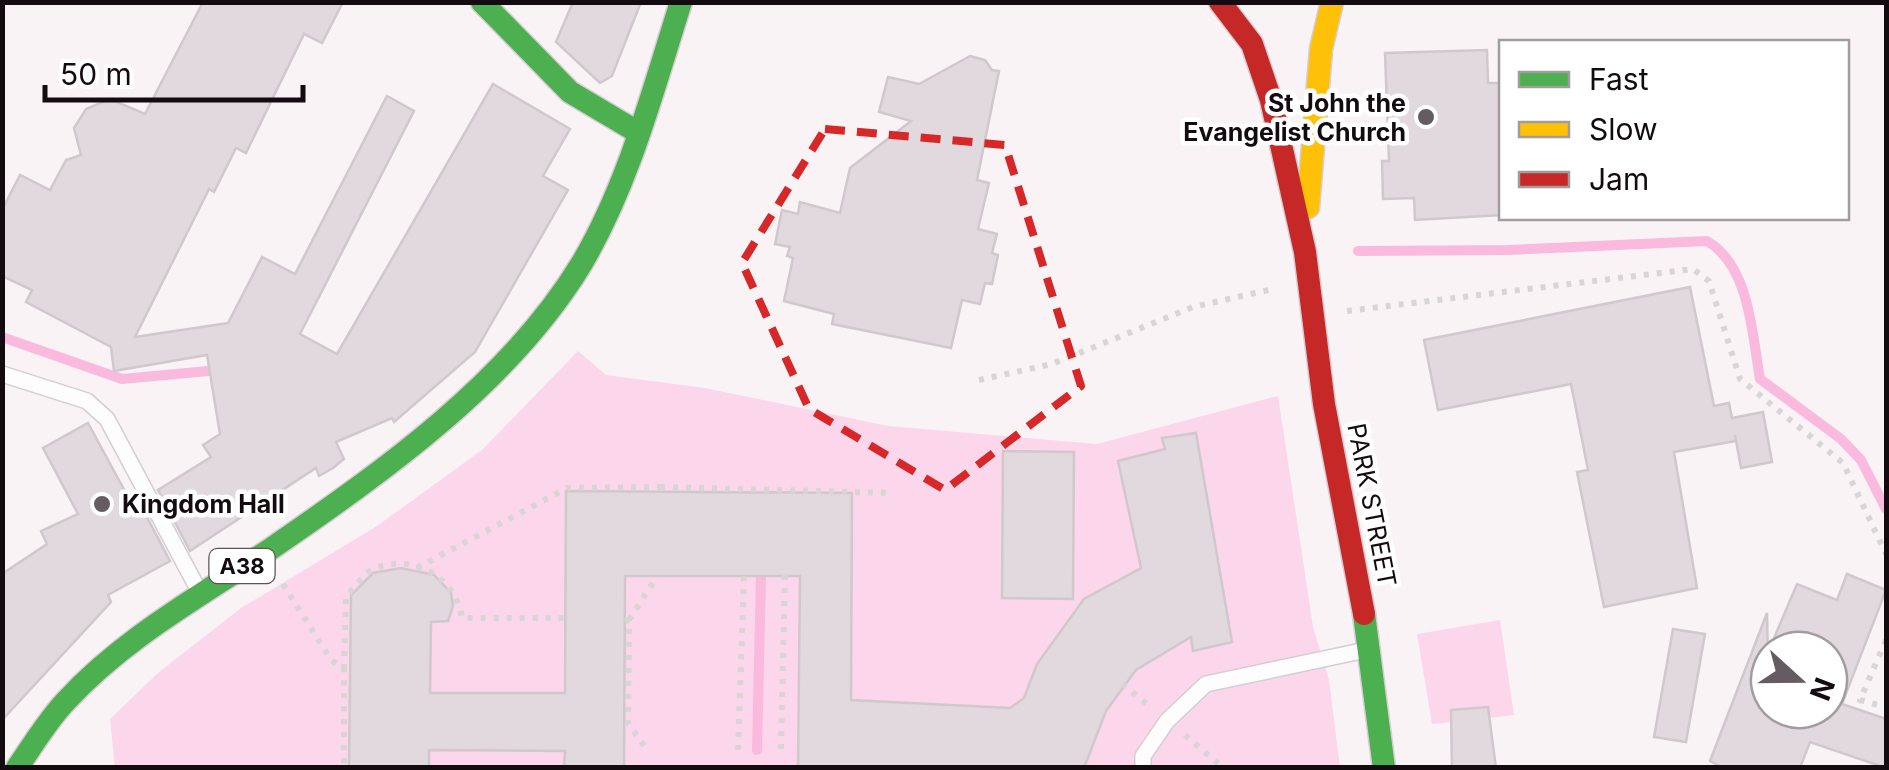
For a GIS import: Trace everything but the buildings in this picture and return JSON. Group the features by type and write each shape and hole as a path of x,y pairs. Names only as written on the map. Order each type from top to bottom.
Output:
{"street":[{"path":"482,2 562,90 600,118 639,133"},
{"name":"A38","path":"17,768 65,701 200,592 263,554 443,422 493,376 561,295 598,239 639,133 681,2"},
{"name":"PARK STREET","path":"1220,2 1252,44 1271,100 1305,252 1311,316 1370,649 1384,768"},
{"name":"PARK STREET","path":"1305,252 1321,49 1332,2"}],"lane":[{"path":"2,374 87,400 108,419 146,500 200,592"},
{"path":"1143,768 1143,756 1166,721 1206,684 1370,649"}],"path":[{"path":"1311,316 1694,269 1709,281 1740,378 1843,463 1886,554"},
{"path":"979,380 1052,364 1192,307 1255,290 1308,288"},
{"path":"417,568 566,488 891,493"},
{"path":"344,768 346,596 373,569 401,563 436,573 459,596 462,618 565,618"},
{"path":"781,750 784,575"},
{"path":"647,750 628,724 627,620 658,576"},
{"path":"738,750 744,576"},
{"path":"306,618 331,660 344,669"},
{"path":"1886,640 1860,700 1886,706"},
{"path":"1122,684 1224,768"}],"highlighted area":[{"path":"825,129 1005,145 1081,386 945,490 809,409 742,263"}],"shaded area":[{"path":"578,351 606,375 705,388 888,426 1097,444 1278,396 1313,627 1329,680 1340,768 115,768 110,719 158,673 241,608 377,526 482,450"},
{"path":"1500,620 1514,715 1489,718 1487,707 1451,710 1452,722 1432,724 1417,634"}],"waterway":[{"path":"1358,251 1508,250 1707,241 1721,252 1741,284 1760,379 1841,439 1861,460 1886,509"},
{"path":"2,337 122,379 219,370"},
{"path":"757,750 761,576"}],"traffic: fast":[{"path":"482,2 570,92 639,133"},
{"path":"17,768 59,709 113,657 315,519 400,455 482,385 519,347 553,306 599,232 639,136 681,2"},
{"path":"1364,614 1384,768"}],"traffic: slow":[{"path":"1308,207 1321,49 1332,2"}],"traffic: jam":[{"path":"1220,2 1252,44 1271,100 1305,252 1324,404 1364,614"}],"place":[{"name":"St John the Evangelist Church","path":"1426,117"},
{"name":"Kingdom Hall","path":"102,504"}]}
